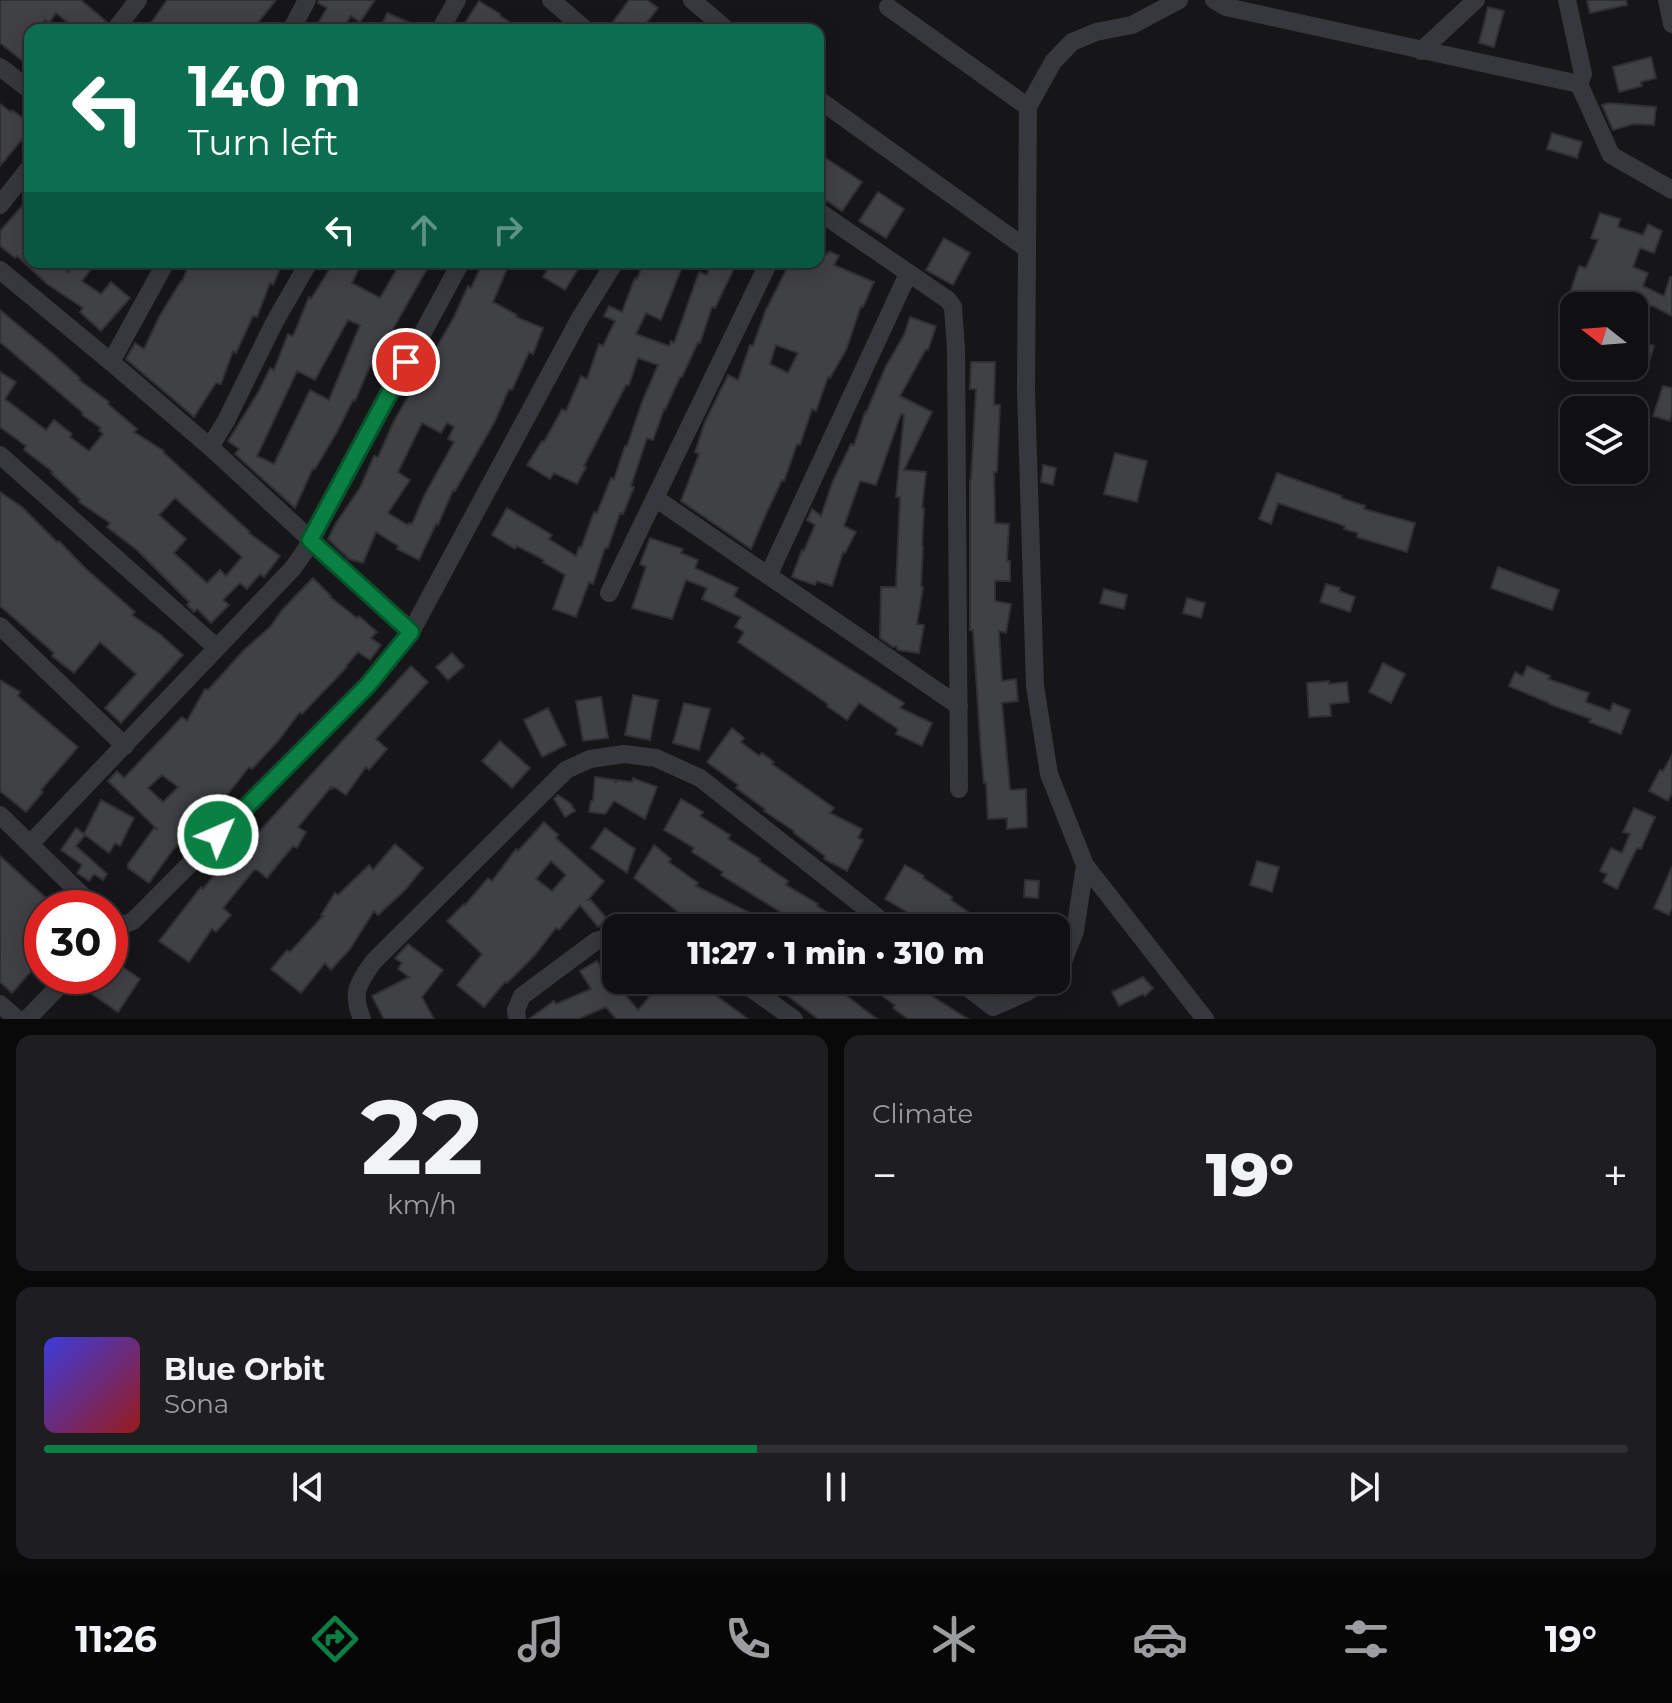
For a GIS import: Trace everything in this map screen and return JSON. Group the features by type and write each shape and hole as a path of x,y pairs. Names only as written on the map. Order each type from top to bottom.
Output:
{"street":[{"path":"294,24 307,0"},
{"path":"443,24 457,0"},
{"path":"551,0 579,24"},
{"path":"692,0 720,24"},
{"path":"1179,0 1132,25 1096,32 1072,42 1053,62 1028,107 1026,390 1035,686 1049,774 1085,865 1205,1019"},
{"path":"1214,0 1226,7 1579,84"},
{"path":"1421,51 1476,0"},
{"path":"1567,0 1583,74 1579,84 1611,155 1672,190"},
{"path":"1667,0 1672,24"},
{"path":"119,24 136,1"},
{"path":"888,7 1028,107"},
{"path":"0,67 24,85"},
{"path":"824,103 1027,249"},
{"path":"0,205 24,175"},
{"path":"824,215 948,300 953,307 959,789"},
{"path":"111,362 163,268"},
{"path":"210,447 306,268"},
{"path":"30,844 293,568 458,268"},
{"path":"128,923 368,685 411,632 580,318 611,268"},
{"path":"609,593 766,268"},
{"path":"0,270 210,447 411,632"},
{"path":"769,574 908,274"},
{"path":"0,455 217,648"},
{"path":"655,498 959,706"},
{"path":"0,626 125,746"},
{"path":"362,1019 356,1003 358,986 373,962 566,770 590,759 624,754 656,758 700,778 873,914"},
{"path":"0,815 77,890"},
{"path":"1070,944 1075,931 1085,865"},
{"path":"517,1019 516,1010 522,996 602,940"},
{"path":"27,1019 51,994"},
{"path":"759,994 794,1019"},
{"path":"973,994 993,1013 1023,994"},
{"path":"0,1004 17,1019"}],"building":[{"path":"0,0 81,0 106,21 103,24 70,24 56,13 49,23 45,20 42,24 24,24 24,62 0,43"},
{"path":"167,0 276,0 257,24 150,24"},
{"path":"319,0 375,0 360,22 351,16 346,24 318,24 327,8 318,3"},
{"path":"629,0 647,0 658,8 646,24 611,24"},
{"path":"1587,0 1626,0 1627,5 1590,13"},
{"path":"479,1 513,24 466,24"},
{"path":"1488,7 1504,11 1494,47 1479,43"},
{"path":"387,13 413,24 382,24"},
{"path":"1651,57 1656,78 1641,82 1642,86 1619,92 1613,67"},
{"path":"0,104 24,119 24,137 0,166"},
{"path":"1602,105 1656,107 1654,125 1633,124 1613,130"},
{"path":"1552,133 1582,142 1577,158 1547,149"},
{"path":"824,157 862,182 842,211 824,199"},
{"path":"878,192 904,209 886,238 859,221"},
{"path":"22,206 24,208 24,263 0,246 0,231"},
{"path":"1600,213 1620,219 1618,227 1643,235 1648,224 1662,231 1654,253 1640,248 1633,267 1648,273 1643,286 1664,296 1672,277 1672,316 1648,306 1648,292 1570,292 1579,266 1586,268 1598,240 1591,238"},
{"path":"944,238 970,253 953,285 926,270"},
{"path":"829,251 839,256 834,265 874,282 861,306 846,350 828,377 816,411 812,409 800,445 797,444 784,481 751,549 681,501 699,454 695,452 705,422 728,375 738,380 765,312 787,268 824,268 824,253 828,254","holes":["776,345 798,353 788,373 770,364"]},
{"path":"30,268 64,268 68,272 71,268 92,268 82,281 101,294 111,282 130,298 101,331 80,312 83,308 47,284"},
{"path":"188,268 280,268 273,285 270,283 257,317 253,316 236,353 233,351 221,384 216,383 194,417 126,359 135,343 144,349 159,317"},
{"path":"330,268 359,268 352,283 380,298 398,268 428,268 387,335 373,367 370,366 355,401 313,468 295,508 235,454 239,449 228,441 270,368 274,370 288,334 293,336 309,297 311,299","holes":["348,320 360,325 329,400 310,390 274,464 257,456 297,371 315,380"]},
{"path":"480,268 507,268 493,302 516,317 543,328 533,354 529,352 512,390 509,389 494,423 453,490 419,560 397,549 398,546 376,532 363,563 349,559 328,539 360,488 374,456 378,457 394,421 454,317 468,286 471,288","holes":["422,423 441,433 447,423 454,427 448,439 454,442 412,524 408,525 388,513 410,480 398,472"]},
{"path":"548,268 579,268 565,290 543,277"},
{"path":"642,268 682,268 661,320 646,313 636,334 669,346 671,341 674,343 699,272 707,275 709,268 734,268 715,308 712,307 700,343 664,409 653,440 647,438 631,486 634,487 576,617 553,609 565,575 544,560 517,546 515,549 492,535 507,508 552,535 549,539 576,556 581,548 594,512 597,513 611,478 614,479 658,365 638,358 629,385 626,385 577,484 554,473 550,479 527,465 562,409 566,411 581,376 587,379 599,344 603,346 615,321 604,316 609,306 622,312"},
{"path":"0,310 79,380 109,402 137,429 134,432 164,451 249,533 280,556 264,577 260,574 247,589 240,583 223,600 229,605 211,623 197,609 194,612 187,605 189,602 137,550 107,527 110,523 79,502 53,472 24,450 26,446 0,427 0,372 16,382 5,399 46,430 54,420 89,451 103,434 99,430 101,428 82,415 0,342","holes":["175,498 242,557 226,576 220,570 207,583 174,553 186,539 159,515"]},
{"path":"910,317 936,326 928,350 900,396 932,412 904,470 926,472 922,508 923,587 917,624 924,625 919,653 898,650 880,638 881,587 896,587 900,497 896,497 904,415 901,414 876,485 860,481 844,526 856,532 843,552 832,586 817,581 815,585 792,577 815,525 807,520 812,509 821,516 833,481 851,444 854,445 865,412"},
{"path":"1648,344 1654,346 1648,358"},
{"path":"971,362 995,362 994,405 1000,405 997,472 994,472 995,523 1009,524 1007,561 1010,561 1010,581 995,581 995,601 1011,604 1006,633 999,631 1002,681 1016,679 1018,701 1002,703 1010,790 1026,789 1027,827 1007,829 1007,818 988,819 973,630 970,630 970,480 976,389 970,389"},
{"path":"1663,386 1672,388 1670,421 1653,416"},
{"path":"1115,453 1147,461 1137,502 1104,494"},
{"path":"1043,465 1056,468 1053,485 1041,482"},
{"path":"1277,473 1342,496 1365,506 1364,509 1415,523 1407,552 1357,537 1358,533 1344,529 1345,526 1278,503 1271,524 1259,519"},
{"path":"0,492 22,507 59,541 135,612 132,615 183,655 121,723 105,708 136,674 100,642 74,673 0,606"},
{"path":"650,538 683,549 681,553 698,560 695,568 738,588 734,596 904,703 900,708 932,723 922,746 896,734 898,729 859,703 847,720 738,642 744,632 735,627 741,617 702,599 707,588 686,580 672,619 632,608 646,567 640,564"},
{"path":"1498,567 1559,590 1552,610 1491,588"},
{"path":"313,578 330,597 377,632 371,638 381,645 370,660 358,652 302,714 300,712 252,769 249,767 198,827 195,825 149,883 128,868 128,864 154,828 158,830 108,781 117,771 124,778 182,717 187,721 205,689 208,690 270,627","holes":["162,775 178,787 163,802 148,788"]},
{"path":"1326,584 1355,597 1350,612 1320,602"},
{"path":"1104,589 1127,595 1124,609 1100,603"},
{"path":"1187,598 1205,603 1201,618 1183,613"},
{"path":"452,653 464,666 448,680 436,667"},
{"path":"1383,663 1405,674 1391,703 1369,692"},
{"path":"411,666 428,682 376,739 387,749 369,770 366,767 346,795 331,787 298,827 306,832 297,848 293,846 267,878 254,870 223,908 231,915 216,932 212,929 189,962 159,941 201,887 203,889 228,858 232,861"},
{"path":"1527,666 1550,676 1548,679 1589,693 1586,702 1610,711 1613,703 1630,710 1621,734 1509,686 1515,672 1523,676"},
{"path":"0,680 20,692 18,696 78,747 26,812 0,791"},
{"path":"1329,681 1329,684 1347,682 1349,702 1330,704 1331,716 1309,717 1307,683"},
{"path":"633,695 658,700 650,740 625,735"},
{"path":"601,697 608,738 583,741 576,701"},
{"path":"684,703 710,709 699,750 673,743"},
{"path":"548,708 566,745 542,757 524,720"},
{"path":"732,728 744,738 741,742 759,756 762,753 774,762 772,764 834,808 830,813 862,829 858,838 863,840 847,871 824,859 825,856 764,811 736,788 738,785 707,762"},
{"path":"500,741 530,768 512,788 482,761"},
{"path":"1672,755 1672,793 1668,801 1649,791"},
{"path":"595,777 615,780 616,783 616,780 632,782 633,778 657,787 645,819 614,801 605,814 589,812"},
{"path":"558,795 575,811 565,817 554,799"},
{"path":"681,799 703,812 700,816 730,835 728,839 788,881 786,885 830,914 784,914 721,875 723,872 692,852 694,848 664,830"},
{"path":"101,800 134,818 120,846 115,843 109,853 85,835 76,846 107,874 103,880 94,874 89,881 77,873 82,865 61,850 76,828 84,834"},
{"path":"1634,808 1655,817 1641,849 1637,848 1617,889 1603,882 1607,874 1600,871 1611,848 1622,853 1630,834 1623,832"},
{"path":"544,822 558,835 556,838 604,881 588,900 603,914 602,923 598,927 580,905 484,1007 457,985 482,954 447,921 488,878 492,881 516,849 518,851","holes":["551,861 566,875 552,891 536,879"]},
{"path":"605,828 635,849 627,873 591,848"},
{"path":"395,844 423,868 378,915 374,911 350,949 331,970 325,963 301,993 271,969 323,916 335,893 338,895 369,865 373,870"},
{"path":"654,845 671,859 669,862 698,883 696,886 752,914 681,914 634,878"},
{"path":"0,856 37,890 24,890 24,979 12,993 0,982"},
{"path":"1257,861 1279,867 1272,892 1250,885"},
{"path":"905,865 924,876 971,914 910,914 885,899"},
{"path":"1672,867 1672,908 1669,915 1654,908"},
{"path":"1025,880 1039,881 1038,898 1024,897"},
{"path":"408,944 443,970 422,997 434,1019 384,1019 372,996 409,977 398,969 402,963 395,958"},
{"path":"597,961 602,970 602,994 625,994 638,1010 652,994 714,994 748,1019 616,1019 606,1007 578,1019 529,1019 554,1001 556,1004 591,989 580,971"},
{"path":"128,971 140,979 118,1012 92,994 128,994"},
{"path":"1143,977 1153,988 1145,996 1143,994 1119,1006 1112,992"},
{"path":"785,994 844,994 877,1019 818,1019"},
{"path":"880,994 934,994 932,996 968,1019 908,1019 893,1008 895,1005"}],"route":[{"path":"218,835 368,685 411,632 310,540 406,362"}]}
